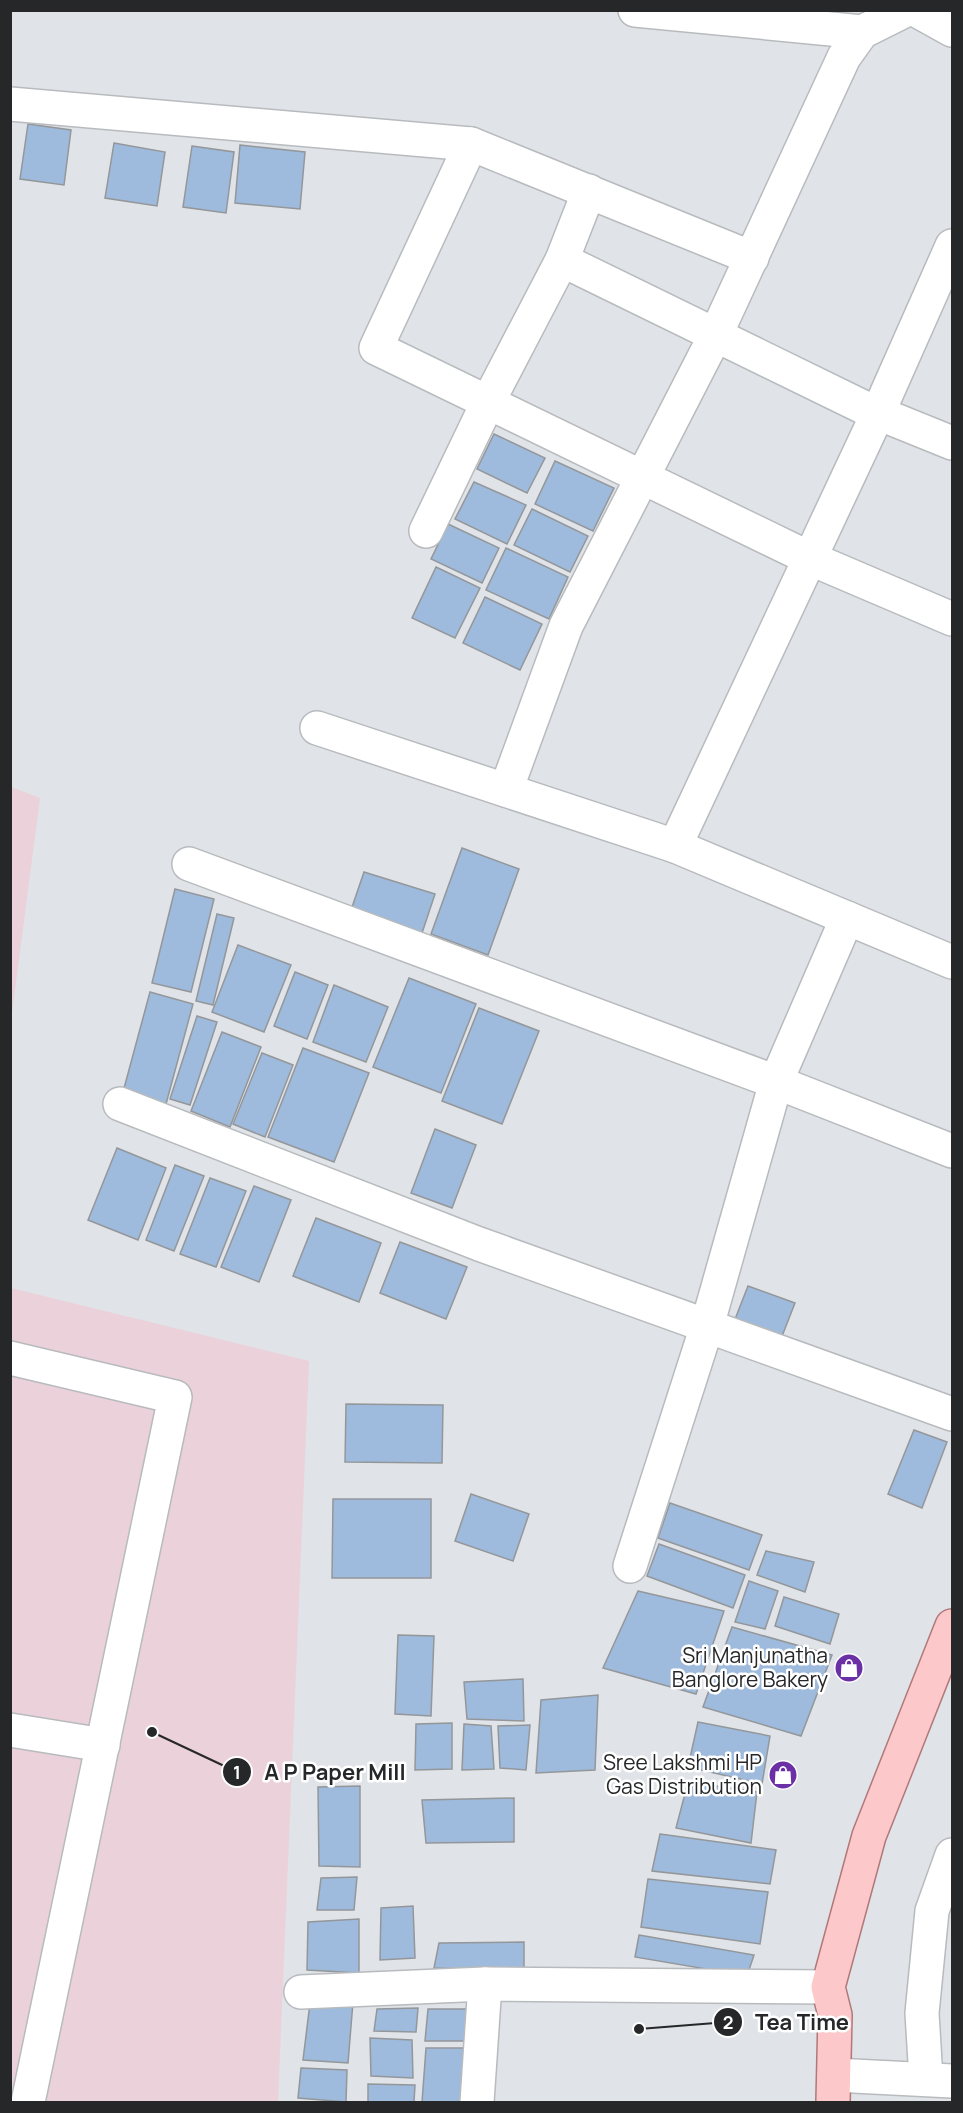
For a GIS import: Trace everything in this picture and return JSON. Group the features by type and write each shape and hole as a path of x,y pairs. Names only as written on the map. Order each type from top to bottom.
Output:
{"main road":[{"path":"833,2089 835,2015 828,1987 869,1836 952,1626"}],"street":[{"path":"635,10 862,32"},
{"path":"506,790 566,626 716,334 844,57 862,32 906,10"},
{"path":"916,10 952,30"},
{"path":"10,104 471,144 752,258"},
{"path":"471,144 376,348 809,558 952,619"},
{"path":"426,531 488,402 562,260 589,191"},
{"path":"675,846 878,413 952,246"},
{"path":"562,260 878,413 952,443"},
{"path":"317,728 675,846 952,962"},
{"path":"189,864 776,1082 952,1151"},
{"path":"630,1566 707,1326 776,1082 847,918"},
{"path":"120,1104 479,1244 952,1414"},
{"path":"10,1358 175,1397 28,2103"},
{"path":"10,1730 102,1745"},
{"path":"833,2089 939,2080 922,2013 932,1911 952,1855"},
{"path":"301,1992 485,1984 828,1987"},
{"path":"477,2103 485,1984"}],"shaded area":[{"path":"11,787 40,798 11,1021"},
{"path":"11,1288 309,1361 278,2102 11,2102"}],"building":[{"path":"28,124 71,130 64,185 20,179"},
{"path":"114,143 165,152 157,206 105,198"},
{"path":"240,145 305,152 300,209 235,203"},
{"path":"192,146 234,152 226,213 183,207"},
{"path":"494,434 545,458 527,493 477,469"},
{"path":"555,461 614,488 593,531 535,504"},
{"path":"474,482 526,505 507,544 455,519"},
{"path":"532,509 588,536 570,572 514,545"},
{"path":"448,524 499,548 482,583 431,559"},
{"path":"506,548 568,577 549,619 486,590"},
{"path":"436,567 480,588 455,638 412,618"},
{"path":"485,597 542,624 520,670 463,643"},
{"path":"462,848 519,869 488,955 431,934"},
{"path":"364,872 435,894 420,939 349,916"},
{"path":"175,889 214,899 191,992 152,983"},
{"path":"217,914 234,918 213,1005 196,1001"},
{"path":"238,945 291,965 264,1032 212,1012"},
{"path":"295,972 328,985 307,1039 274,1026"},
{"path":"409,978 476,1004 441,1093 373,1067"},
{"path":"334,985 388,1007 366,1062 313,1042"},
{"path":"150,992 193,1004 166,1104 123,1092"},
{"path":"479,1008 539,1031 502,1124 442,1101"},
{"path":"197,1016 217,1022 190,1105 170,1099"},
{"path":"222,1032 261,1047 230,1127 191,1111"},
{"path":"303,1048 369,1073 334,1162 268,1137"},
{"path":"262,1053 293,1065 265,1137 233,1124"},
{"path":"435,1129 476,1145 452,1208 411,1193"},
{"path":"117,1148 166,1168 138,1240 88,1220"},
{"path":"175,1165 204,1176 174,1251 146,1240"},
{"path":"210,1178 246,1191 216,1267 180,1254"},
{"path":"254,1186 291,1200 259,1282 221,1267"},
{"path":"316,1218 381,1243 359,1302 293,1276"},
{"path":"400,1242 467,1267 446,1319 380,1293"},
{"path":"748,1286 795,1303 777,1349 730,1332"},
{"path":"346,1404 443,1405 442,1463 345,1462"},
{"path":"914,1430 947,1442 922,1508 888,1494"},
{"path":"471,1494 529,1514 513,1561 455,1541"},
{"path":"333,1499 431,1499 431,1578 332,1578"},
{"path":"670,1503 762,1535 749,1570 658,1538"},
{"path":"659,1544 745,1575 733,1608 647,1576"},
{"path":"766,1551 814,1562 805,1592 757,1575"},
{"path":"749,1581 778,1591 765,1629 735,1622"},
{"path":"638,1591 724,1611 696,1694 603,1668"},
{"path":"784,1597 839,1614 830,1644 775,1626"},
{"path":"732,1627 832,1655 801,1736 703,1707"},
{"path":"398,1635 434,1636 431,1716 395,1714"},
{"path":"523,1679 524,1721 467,1719 464,1682"},
{"path":"598,1695 595,1770 536,1773 541,1700"},
{"path":"698,1722 770,1736 762,1784 688,1767"},
{"path":"452,1723 452,1769 415,1770 416,1724"},
{"path":"464,1724 491,1726 494,1769 462,1770"},
{"path":"530,1725 526,1770 500,1768 498,1726"},
{"path":"688,1782 757,1792 751,1843 676,1828"},
{"path":"360,1786 360,1867 319,1866 318,1787"},
{"path":"514,1798 514,1842 426,1843 422,1800"},
{"path":"660,1834 776,1850 770,1884 652,1871"},
{"path":"357,1877 354,1910 317,1910 321,1878"},
{"path":"648,1879 768,1892 760,1944 641,1927"},
{"path":"413,1906 415,1958 380,1960 381,1908"},
{"path":"359,1919 359,1973 307,1970 308,1922"},
{"path":"639,1935 754,1955 747,1976 635,1957"},
{"path":"524,1942 524,1971 434,1968 439,1943"},
{"path":"353,2002 348,2063 303,2060 310,2003"},
{"path":"418,2008 416,2032 374,2031 377,2009"},
{"path":"428,2009 474,2009 474,2041 425,2041"},
{"path":"370,2038 412,2040 413,2078 371,2076"},
{"path":"426,2048 474,2048 473,2102 422,2102"},
{"path":"301,2068 347,2070 346,2102 298,2098"},
{"path":"368,2084 415,2085 414,2102 368,2102"}],"place":[{"name":"Sri Manjunatha Banglore Bakery","path":"849,1668"},
{"name":"A P Paper Mill","path":"152,1732"},
{"name":"Sree Lakshmi HP Gas Distribution","path":"783,1775"},
{"name":"Tea Time","path":"639,2029"}]}
